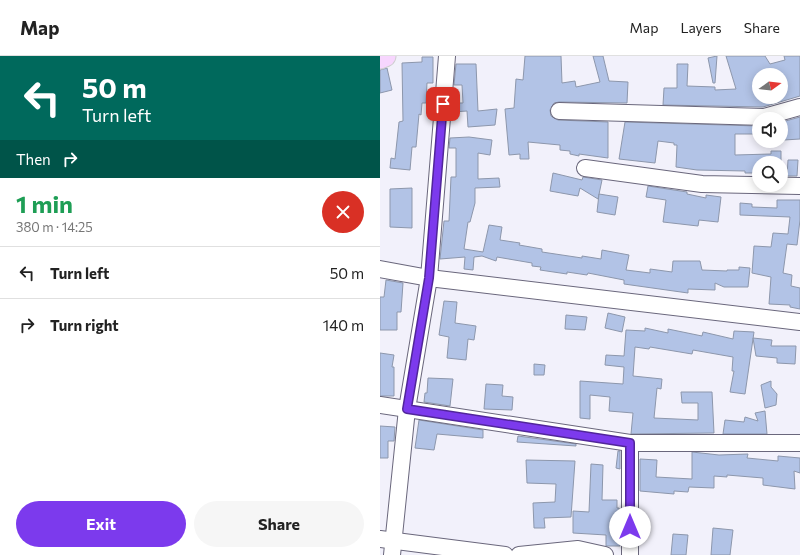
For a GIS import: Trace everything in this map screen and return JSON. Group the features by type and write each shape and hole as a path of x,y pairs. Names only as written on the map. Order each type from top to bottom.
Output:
{"main road":[{"path":"380,58 385,56"}],"street":[{"path":"447,56 429,278 407,409 389,545 505,555"},
{"path":"559,111 764,117 800,107"},
{"path":"585,168 702,184 800,186"},
{"path":"380,269 429,278 800,322"},
{"path":"380,405 630,443 800,443"},
{"path":"630,443 630,555"},
{"path":"519,555 578,550 605,555"}],"building":[{"path":"525,56 561,56 562,83 575,81 576,87 600,82 593,56 603,56 609,81 628,82 627,103 559,102 554,103 550,110 551,116 558,120 608,122 608,158 579,154 579,156 570,154 570,151 560,150 560,145 528,142 529,159 520,159 520,154 509,155 505,109 514,108 516,79 523,80"},
{"path":"717,56 715,83 713,83 708,58"},
{"path":"726,56 765,56 770,64 785,60 784,56 800,56 800,96 788,100 788,68 752,68 752,104 773,104 763,107 663,105 664,88 677,88 677,64 688,64 687,86 715,87 715,90 736,89"},
{"path":"422,57 433,57 433,83 427,83 426,103 422,103 421,115 419,114 416,147 412,147 410,170 390,168 391,158 395,159 399,122 403,121 402,63 422,62"},
{"path":"456,64 476,64 478,111 497,109 495,125 468,127 467,111 452,112 453,103 463,103 462,85 454,85"},
{"path":"387,68 392,90 380,93 380,70"},
{"path":"800,117 800,139 788,140 788,120"},
{"path":"625,122 752,126 752,134 735,134 735,155 771,154 771,151 781,151 781,156 752,156 752,173 745,173 745,171 697,170 676,167 677,145 674,145 674,143 658,141 655,163 619,159"},
{"path":"469,137 492,140 490,155 478,153 478,179 499,178 500,187 475,188 475,203 470,222 468,222 464,249 483,252 489,225 502,227 500,240 520,243 519,245 542,249 542,252 582,258 582,256 601,259 602,250 629,255 626,270 650,273 650,269 672,272 673,261 700,261 702,270 727,271 739,270 739,267 750,268 748,287 724,287 715,283 715,290 688,289 688,293 624,284 624,280 588,273 587,275 567,272 567,274 540,270 541,267 532,266 532,263 497,257 496,261 482,256 474,257 473,270 464,269 465,257 440,259 444,221 449,221 451,177 456,177 456,148 449,148 450,138"},
{"path":"788,160 798,160 797,176 788,176"},
{"path":"553,173 582,180 583,177 602,180 598,199 580,188 578,196 550,191"},
{"path":"648,186 687,192 687,194 706,198 706,195 721,197 718,222 699,220 698,226 663,222 666,200 646,197"},
{"path":"412,188 412,228 390,227 390,189"},
{"path":"599,194 618,197 615,215 597,212"},
{"path":"777,200 800,200 800,220 797,245 787,244 783,273 792,275 791,286 800,288 800,309 790,307 790,305 769,304 771,277 752,273 754,246 771,247 773,233 788,234 790,217 740,215 740,203 752,204 752,207 777,208"},
{"path":"386,280 403,283 401,312 397,312 397,330 380,330 380,297 384,297"},
{"path":"444,301 457,302 455,323 476,326 474,340 468,339 466,360 447,358 449,337 439,335"},
{"path":"608,313 625,317 622,332 605,328"},
{"path":"566,315 587,317 585,330 565,329"},
{"path":"645,328 668,333 668,329 702,336 703,332 733,339 734,331 754,332 745,394 730,392 734,371 732,371 733,357 693,350 692,354 650,347 649,349 635,347 633,376 662,379 661,389 657,388 654,418 698,420 698,403 682,403 681,392 712,392 714,433 631,434 633,413 609,411 610,397 590,395 590,419 580,418 580,381 623,384 624,367 605,365 606,355 624,356 626,330 645,331"},
{"path":"753,338 772,340 771,346 796,346 795,364 777,363 777,358 756,356"},
{"path":"380,353 394,355 392,367 394,367 394,396 380,396"},
{"path":"534,364 545,365 544,375 534,375"},
{"path":"428,378 453,379 450,406 424,402 425,393 427,393"},
{"path":"771,381 771,387 777,394 776,405 765,408 761,385"},
{"path":"486,384 503,385 502,396 513,397 512,410 484,409"},
{"path":"765,411 767,434 723,434 725,420 744,422 745,417 758,421 755,413"},
{"path":"419,420 483,430 483,438 437,434 434,450 415,448"},
{"path":"380,426 395,427 394,441 388,441 388,458 380,458"},
{"path":"518,436 576,444 576,446 517,442"},
{"path":"618,451 620,451 620,469 616,468"},
{"path":"692,452 719,455 748,454 747,458 778,461 778,456 800,458 800,473 794,471 795,489 763,485 763,478 727,475 727,477 714,476 714,488 689,487 688,492 674,491 674,494 640,491 640,459 657,460 656,477 692,479"},
{"path":"526,460 575,461 571,517 544,518 545,528 534,528 533,503 555,502 556,484 527,483"},
{"path":"591,464 603,465 602,500 617,500 617,508 619,508 620,517 620,546 606,546 606,535 573,533 573,511 589,512"},
{"path":"713,528 733,530 730,555 711,555"},
{"path":"673,534 688,535 686,555 671,555"}],"route":[{"path":"443,104 429,278 407,409 630,443 630,527"}]}
